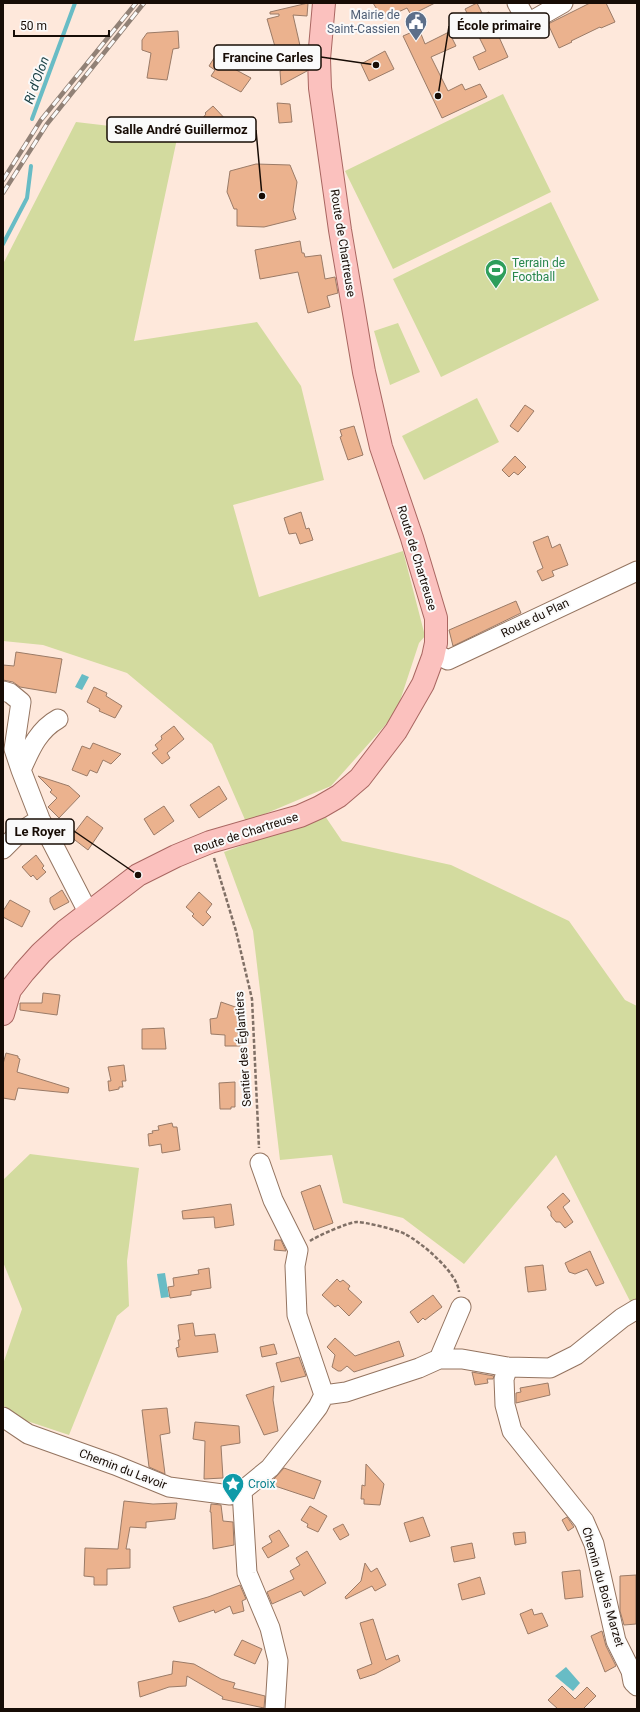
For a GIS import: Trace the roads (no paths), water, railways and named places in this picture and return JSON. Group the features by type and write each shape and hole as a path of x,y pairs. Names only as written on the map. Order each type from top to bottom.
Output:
{"main road":[{"name":"Route de Chartreuse","path":"3,1014 10,990 24,972 64,931 138,875 176,856 210,842 300,816 320,808 339,796 360,778 396,730 423,684 433,657 436,643 436,618 414,543 381,447 364,372 340,230 320,88 320,59 324,3"}],"street":[{"path":"517,3 528,23 563,3"},
{"name":"Route du Plan","path":"433,657 442,657 448,660 637,571"},
{"path":"3,691 10,693 21,702 14,749 40,819 88,912"},
{"path":"21,770 33,743 46,726 58,719"},
{"path":"3,849 19,833 40,819"},
{"path":"260,1163 273,1200 298,1250 295,1266 297,1315 324,1395 346,1392 419,1368 439,1359 462,1359 508,1367 550,1368 576,1356 622,1318 637,1309"},
{"path":"439,1359 461,1307"},
{"name":"Chemin du Bois Marzet","path":"508,1367 504,1379 504,1405 512,1431 584,1521 594,1544 616,1641 631,1671 633,1682 637,1686"},
{"name":"Chemin du Lavoir","path":"3,1417 28,1434 115,1465 169,1487 230,1495 242,1490 270,1468 306,1424 318,1407 324,1395"},
{"path":"242,1490 247,1573 270,1628 278,1661 275,1709"}],"water":[{"path":"82,674 89,677 82,690 75,687"},
{"path":"165,1273 169,1297 161,1298 157,1274"},
{"path":"566,1667 580,1683 573,1691 555,1676"}],"waterway":[{"name":"Ri d'Olon","path":"32,119 75,3"},
{"name":"Ri d'Olon","path":"3,244 27,198 31,166"}],"railway":[{"path":"3,180 41,120 136,3"},
{"path":"3,193 47,124 144,3"}],"place":[{"name":"Mairie de Saint-Cassien","path":"416,42"},
{"name":"Francine Carles","path":"376,65"},
{"name":"École primaire","path":"438,96"},
{"name":"Salle André Guillermoz","path":"262,196"},
{"name":"Terrain de Football","path":"496,290"},
{"name":"Le Royer","path":"138,875"},
{"name":"Croix","path":"233,1504"}]}
